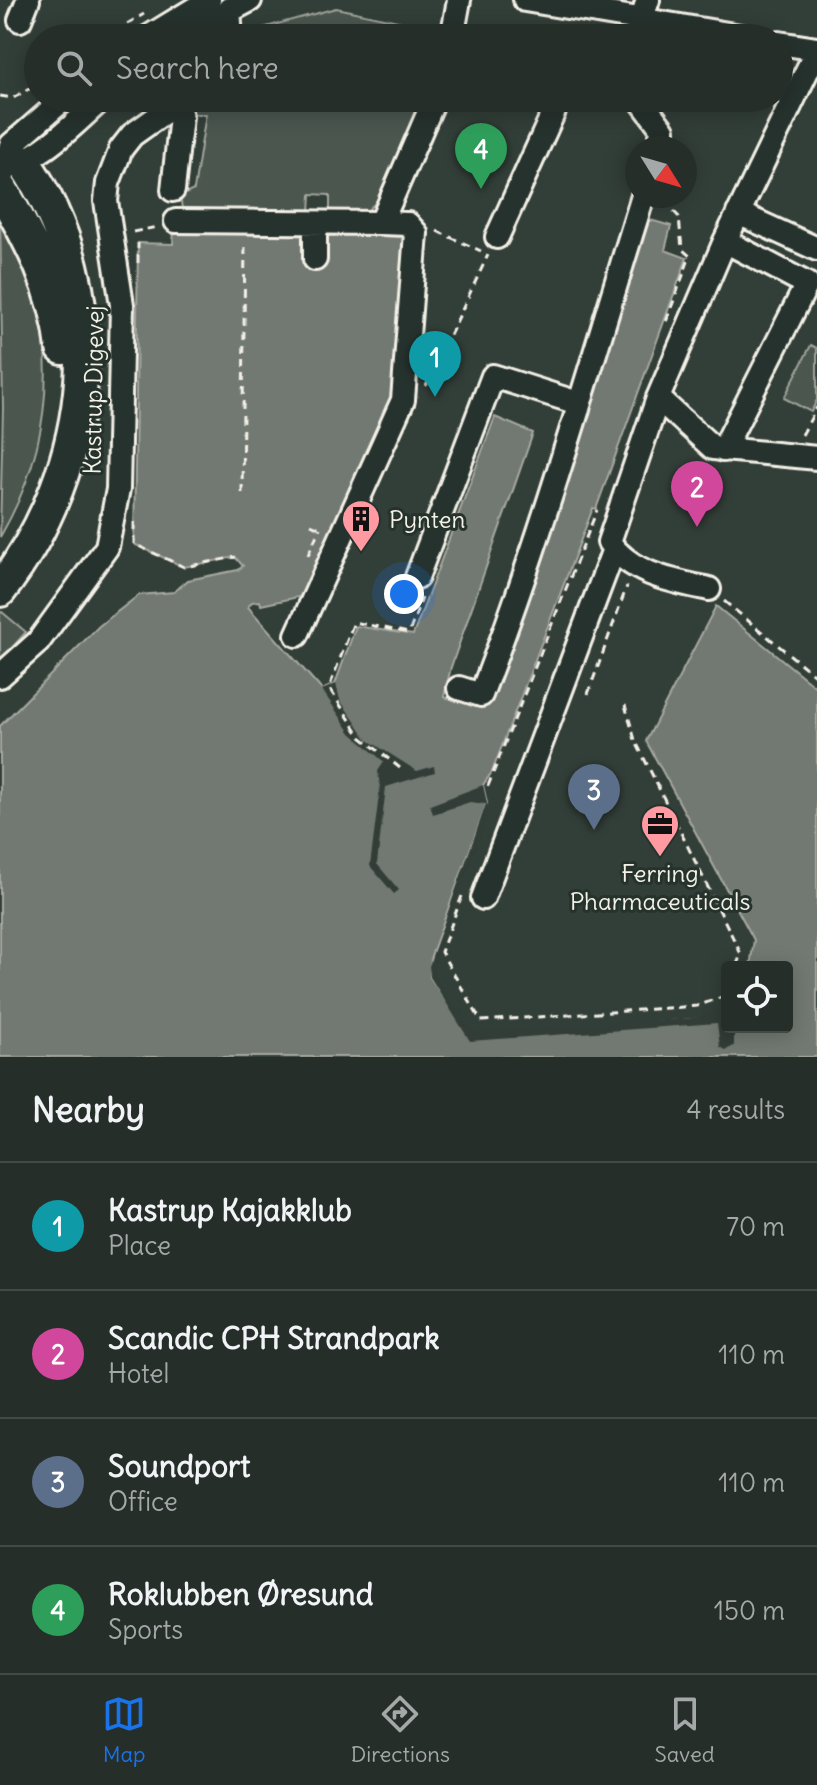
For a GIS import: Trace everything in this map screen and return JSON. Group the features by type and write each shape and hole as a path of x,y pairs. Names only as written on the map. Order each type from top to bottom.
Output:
{"highway":[{"path":"0,562 41,487 57,430 63,379 61,330 6,163"},
{"path":"0,590 24,558 53,502 74,435 81,380 76,292 63,233 49,198 6,163"}],"street":[{"path":"177,24 219,4 250,0"},
{"path":"455,24 459,0"},
{"path":"525,0 670,24"},
{"path":"195,24 219,4"},
{"path":"219,4 226,24"},
{"path":"793,46 817,50 793,100"},
{"path":"6,163 52,112"},
{"path":"6,163 37,154 86,112"},
{"name":"Kastrup Digevej","path":"0,676 38,642 107,547 118,489 122,305 106,201 108,183 121,149 132,135 164,112"},
{"path":"173,190 181,112"},
{"path":"381,223 429,112"},
{"path":"492,246 554,112"},
{"path":"650,112 663,130 661,136"},
{"path":"709,589 634,567 609,542 658,398 725,241 787,112"},
{"path":"459,688 481,695 545,515 639,208"},
{"path":"738,213 817,249"},
{"path":"176,221 408,224 416,233 403,400 297,635"},
{"path":"315,223 315,259"},
{"path":"723,450 807,284 725,241"},
{"path":"417,577 493,376 578,403"},
{"path":"658,398 713,448 817,458"},
{"path":"473,896 614,549"}],"path":[{"path":"0,96 13,98 24,92"},
{"path":"663,331 690,256 682,249 679,217 670,208"},
{"path":"242,493 246,223"},
{"path":"408,224 492,246"},
{"path":"138,243 138,270"},
{"path":"792,455 817,407"},
{"path":"488,786 597,510"},
{"path":"134,515 134,544 184,567 236,557"},
{"path":"308,555 320,528"},
{"path":"588,694 634,567"},
{"path":"400,768 361,737 329,688 354,622 409,633 424,592 417,577"},
{"path":"709,589 817,677"},
{"path":"625,705 635,740 741,954 738,961"},
{"path":"473,896 441,952 481,1021 697,1006 721,997"}],"shaded area":[{"path":"336,8 412,24 277,24"},
{"path":"420,112 382,196 365,213 330,211 330,195 311,194 310,213 182,208 180,196 194,190 206,114 188,114"},
{"path":"0,211 20,250 35,291 43,332 46,374 43,416 34,457 20,498 0,537 3,408"},
{"path":"643,218 671,226 665,250 687,258 596,509 593,508 492,772 483,785 487,803 431,956 430,977 470,1037 717,1017 721,1021 721,1033 793,1033 793,961 751,961 754,940 646,741 716,606 817,688 817,1057 0,1057 0,726 99,626 139,595 174,592 188,580 238,570 243,566 235,557 184,567 134,544 138,243 173,244 174,229 406,232 395,398 303,596 261,605 260,601 252,602 248,607 322,690 335,684 356,626 413,635 495,417 533,433 451,667 444,697 481,707 499,672"},
{"path":"811,345 817,348 817,400 811,412 784,398"},
{"path":"0,613 26,632 0,661"}],"pier":[{"path":"336,684 340,700 368,740 417,771 434,766 435,772 386,787 377,864 399,890 394,894 370,866 380,787 378,771 384,762 351,733 322,690"},
{"path":"483,785 487,803 487,814 433,966 434,976 472,1033 693,1018 721,1012 721,1033 734,1033 734,1046 726,1050 720,1047 717,1023 470,1041 430,977 429,966 486,804 470,802 433,814 430,805"}],"place":[{"name":"Roklubben Øresund","path":"481,189"},
{"name":"Kastrup Kajakklub","path":"435,397"},
{"name":"Scandic CPH Strandpark","path":"697,527"},
{"name":"Pynten","path":"361,553"},
{"name":"Soundport","path":"594,830"},
{"name":"Ferring Pharmaceuticals","path":"660,858"}]}
